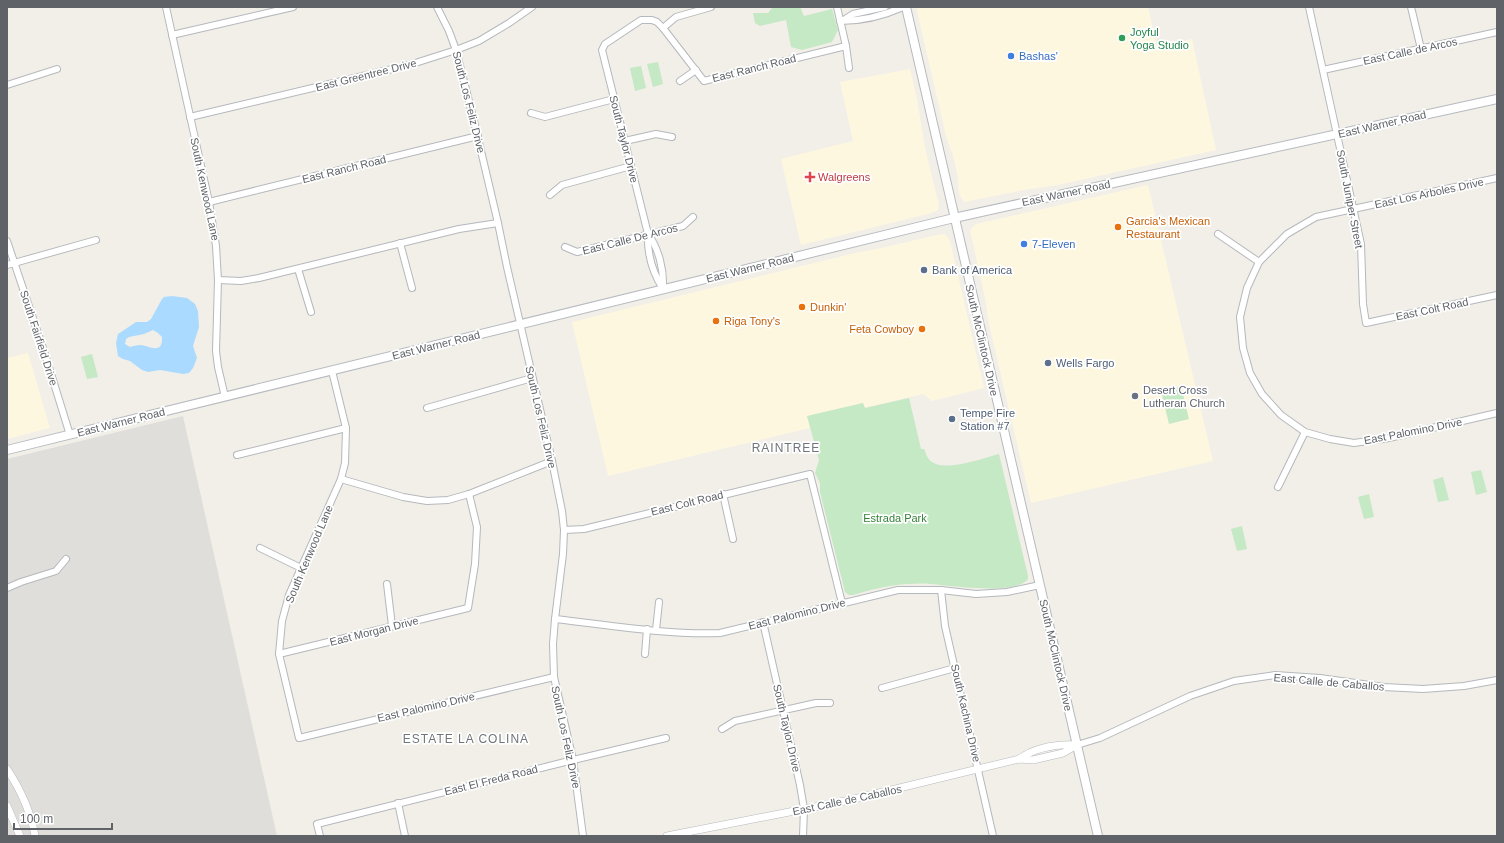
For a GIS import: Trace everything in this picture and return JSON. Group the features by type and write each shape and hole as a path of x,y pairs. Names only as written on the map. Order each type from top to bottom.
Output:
{"main road":[{"name":"South McClintock Drive","path":"904,7 1098,836"},
{"name":"East Warner Road","path":"7,450 954,218 1497,99"}],"street":[{"name":"South Kenwood Lane","path":"166,7 210,202 216,246 218,280 216,351 225,396"},
{"path":"172,35 293,7"},
{"name":"South Los Feliz Drive","path":"437,7 449,31 456,50 478,136 562,511 564,530 553,644 554,677 573,760 583,836"},
{"name":"East Greentree Drive","path":"190,118 409,65 456,50 479,40 509,23 532,7"},
{"path":"663,28 676,17 711,7"},
{"path":"837,7 846,46 849,68"},
{"path":"840,21 853,14 885,7"},
{"path":"840,21 856,21 892,12 904,7"},
{"name":"South Juniper Street","path":"1309,7 1361,244 1363,304 1366,323"},
{"path":"1411,7 1421,49"},
{"name":"South Taylor Drive","path":"663,28 657,22 652,20 641,20 606,44 602,50 648,234 647,246 656,277 663,289"},
{"name":"East Ranch Road","path":"663,28 704,81 846,46"},
{"name":"East Calle de Arcos","path":"1323,70 1497,32"},
{"path":"7,85 57,69"},
{"path":"680,81 696,70"},
{"path":"531,113 545,117 614,98"},
{"path":"625,141 656,134 672,137"},
{"name":"East Ranch Road","path":"210,202 478,136"},
{"path":"550,194 562,184 631,166"},
{"name":"East Los Arboles Drive","path":"1259,262 1287,234 1316,217 1497,178"},
{"name":"East Calle De Arcos","path":"565,247 577,252 683,226 693,216"},
{"path":"218,280 241,281 459,229 498,223"},
{"path":"1218,234 1259,262"},
{"path":"7,265 96,240"},
{"name":"South Fairfield Drive","path":"7,241 44,348 70,435"},
{"path":"400,243 412,288"},
{"name":"East Palomino Drive","path":"1259,262 1247,288 1240,317 1243,348 1250,373 1262,394 1281,415 1306,432 1330,440 1354,443 1389,438 1497,413"},
{"path":"298,268 311,312"},
{"name":"East Colt Road","path":"1366,323 1497,295"},
{"name":"South Kenwood Lane","path":"299,738 279,654 282,621 289,595 341,479 345,463 346,428 332,371"},
{"path":"427,408 532,378"},
{"path":"237,455 346,428"},
{"path":"1278,486 1306,432"},
{"path":"341,479 403,497 427,501 448,500 469,494 552,461"},
{"name":"East Colt Road","path":"564,530 584,529 810,474 842,603"},
{"name":"East Morgan Drive","path":"279,654 468,608 475,564 477,527 469,494"},
{"path":"723,494 733,540"},
{"path":"260,548 301,568"},
{"path":"7,588 56,571 66,559"},
{"path":"387,584 392,626"},
{"name":"East Palomino Drive","path":"555,619 699,634 720,633 898,590 941,590 976,594 1007,592 1040,585"},
{"name":"South Kachina Drive","path":"941,590 945,626 956,668 993,836"},
{"path":"656,630 659,602"},
{"name":"South Taylor Drive","path":"763,622 800,784 804,809 803,836"},
{"path":"645,654 647,629"},
{"path":"882,688 956,668"},
{"name":"East Calle de Caballos","path":"671,836 881,793 1019,759 1033,760 1063,753 1077,744 1100,738 1190,696 1234,681 1275,675 1320,678 1384,687 1423,689 1464,686 1497,680"},
{"name":"East Palomino Drive","path":"299,738 554,677"},
{"path":"722,729 735,721 816,703 830,704"},
{"name":"East El Freda Road","path":"320,836 317,824 666,738"},
{"path":"7,769 30,816 35,836"},
{"path":"398,803 405,836"},
{"path":"7,806 20,836"}],"shaded area":[{"path":"916,7 1148,7 1157,47 1192,39 1216,150 1058,185 964,202 959,194 958,177 953,155 947,140"},
{"path":"910,69 917,99 925,148 939,205 938,210 932,213 801,245 781,159 853,141 840,82"},
{"path":"1148,185 1213,461 1031,503 989,324 985,298 970,230 976,224"},
{"path":"945,234 950,241 984,388 932,401 923,394 864,408 863,403 807,416 810,428 608,476 572,322 851,254"},
{"path":"28,353 50,428 7,439 7,358"},
{"path":"183,416 277,836 7,836 7,459"}],"green space":[{"path":"773,7 800,7 804,16 832,9 838,30 832,42 802,50 791,47 786,20 760,26 755,23 753,13 768,13"},
{"path":"658,62 663,84 653,87 647,64"},
{"path":"641,66 646,88 635,91 630,68"},
{"path":"92,354 98,377 87,379 81,357"},
{"path":"1181,386 1189,419 1169,424 1161,391"},
{"name":"Estrada Park","path":"909,398 921,449 924,449 930,461 938,465 946,466 975,461 999,454 1028,576 1028,579 1021,584 1010,587 981,588 907,584 886,587 853,595 849,595 845,592 820,492 820,483 815,473 819,460 807,416 863,403 865,408"},
{"path":"1481,470 1487,492 1476,495 1471,472"},
{"path":"1443,477 1449,500 1438,502 1433,480"},
{"path":"1369,494 1374,517 1364,519 1358,497"},
{"path":"1242,526 1247,549 1237,551 1231,529"}],"water":[{"path":"172,296 187,298 195,304 198,311 199,327 193,346 197,358 189,373 183,374 160,370 148,372 142,370 130,361 118,356 116,343 118,334 136,322 147,322 151,319 164,297","holes":["153,330 162,337 162,343 158,348 140,345 130,347 125,344 126,339 129,337 144,334"]}],"place":[{"name":"Joyful Yoga Studio","path":"1122,38"},
{"name":"Bashas'","path":"1011,56"},
{"name":"Walgreens","path":"810,177"},
{"name":"Garcia's Mexican Restaurant","path":"1118,227"},
{"name":"7-Eleven","path":"1024,244"},
{"name":"Bank of America","path":"924,270"},
{"name":"Dunkin'","path":"802,307"},
{"name":"Riga Tony's","path":"716,321"},
{"name":"Feta Cowboy","path":"922,329"},
{"name":"Wells Fargo","path":"1048,363"},
{"name":"Desert Cross Lutheran Church","path":"1135,396"},
{"name":"Tempe Fire Station #7","path":"952,419"}],"district":[{"name":"RAINTREE","path":"786,448"},
{"name":"ESTATE LA COLINA","path":"466,739"}]}
